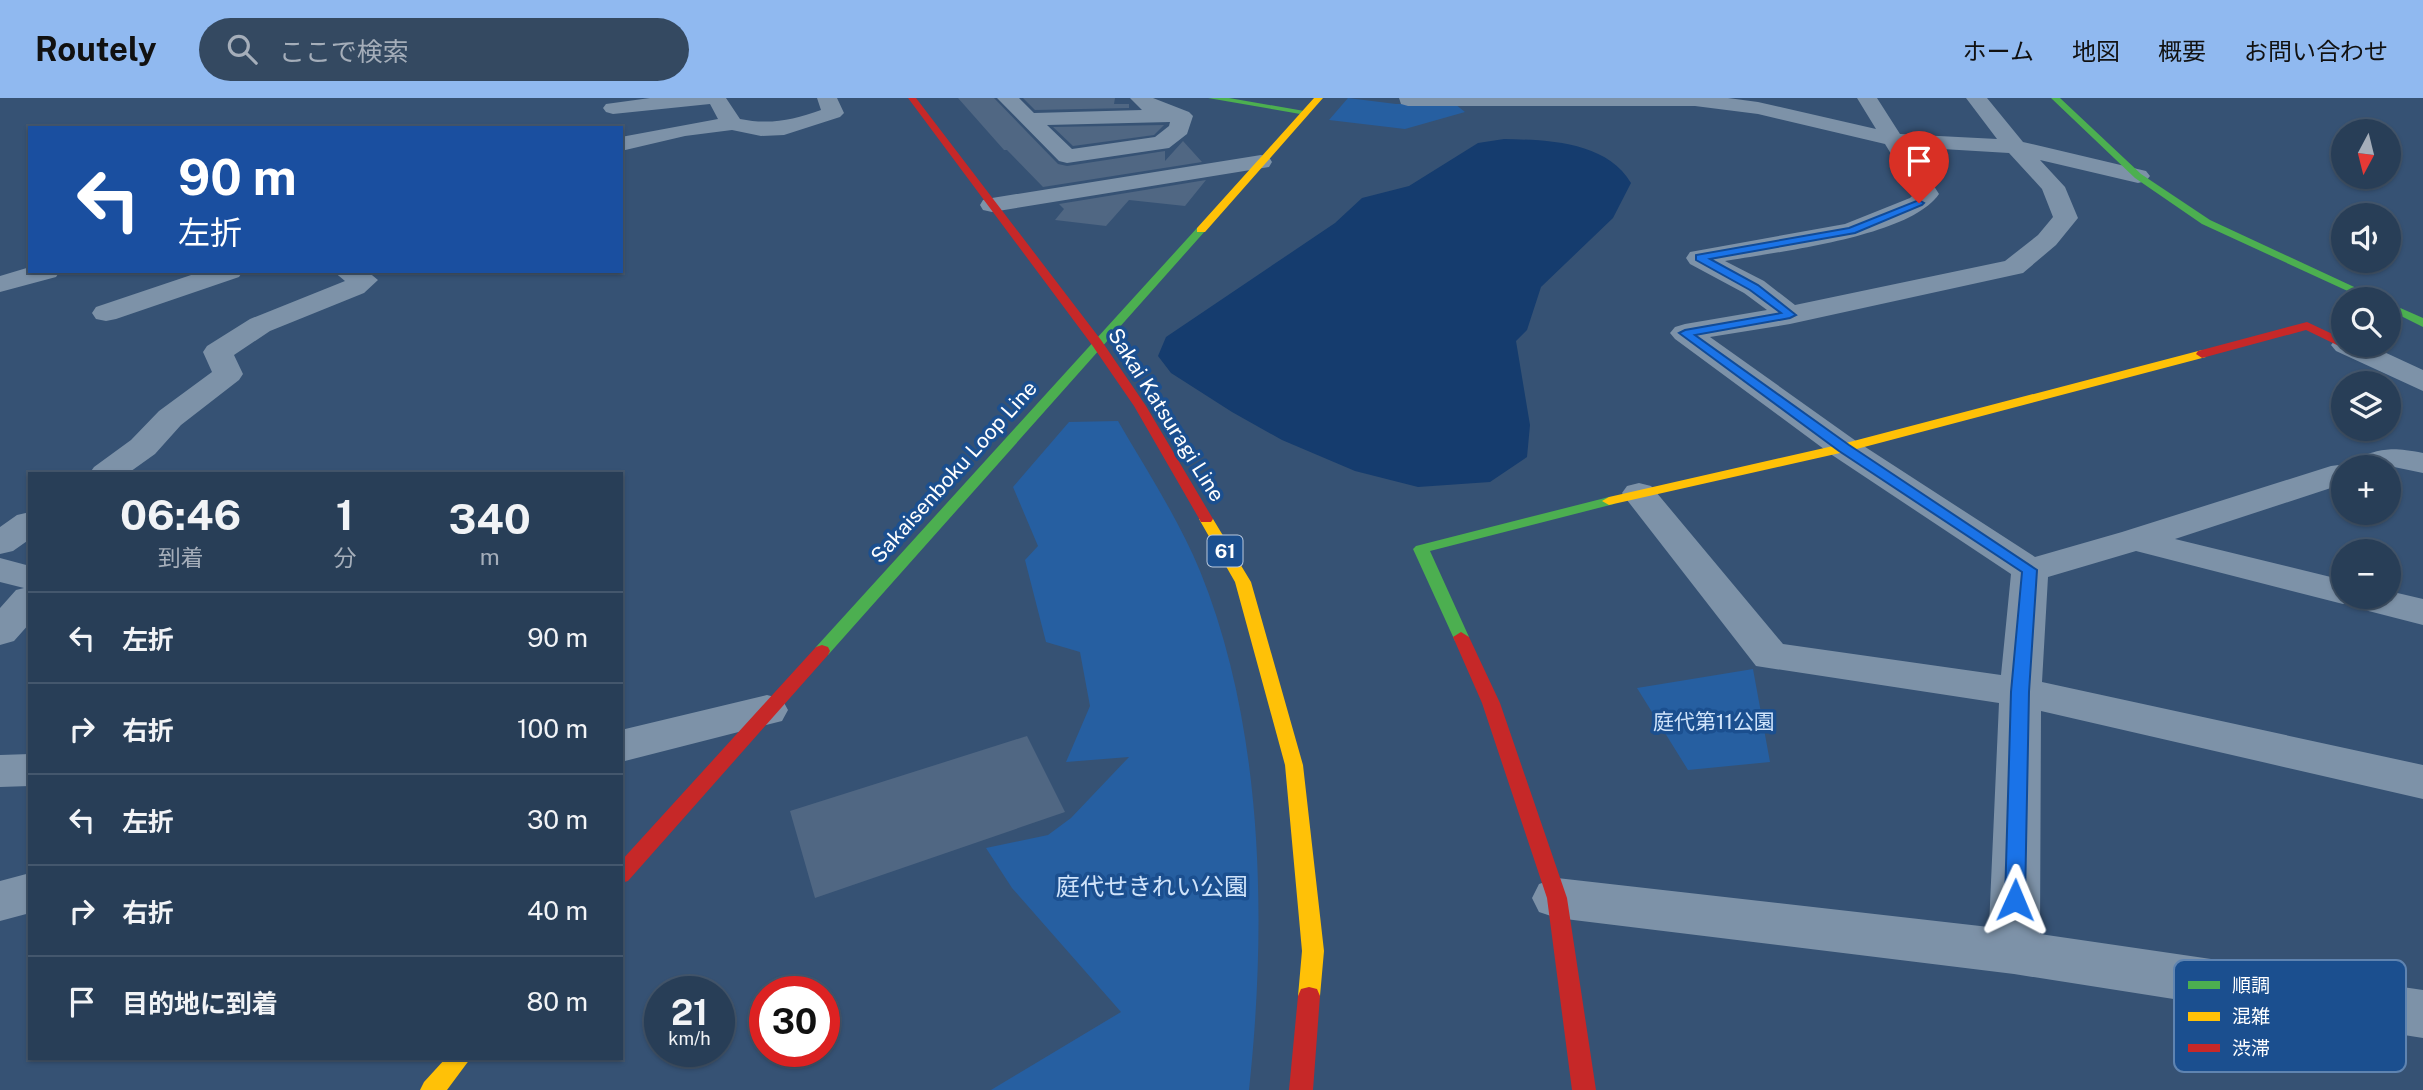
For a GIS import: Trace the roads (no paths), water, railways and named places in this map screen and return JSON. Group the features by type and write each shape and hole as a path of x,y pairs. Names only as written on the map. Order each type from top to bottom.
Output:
{"main road":[{"name":"Sakai Katsuragi Line","path":"912,98 1097,343 1140,406 1243,582 1290,752 1313,951 1301,1090"},
{"path":"1212,98 1306,112"},
{"name":"Sakaisenboku Loop Line","path":"623,873 766,710 1318,98"},
{"path":"2056,98 2138,176 2206,222 2348,287"},
{"path":"2401,312 2423,323"},
{"path":"1584,1090 1557,898 1491,703 1421,549 1639,493 1844,448 2307,326 2331,337"},
{"path":"432,1090 458,1060"}],"street":[{"path":"614,108 714,98 732,124"},
{"path":"623,144 732,124 753,129 785,130 833,113 827,98"},
{"path":"1007,98 1067,156 1161,143 1179,129 1182,116"},
{"path":"1140,98 1150,106 1182,116"},
{"path":"1409,98 1408,100 1696,99 1758,108 1894,140 2015,147 2138,176"},
{"path":"1790,315 1754,287 1699,258 1851,230 1919,203 1927,194 1867,98"},
{"path":"1976,98 2015,147 2053,187 2066,218 2047,240 2014,267 1790,315 1685,333 1844,448 2030,570 2135,540 2331,477"},
{"path":"1030,119 1182,116"},
{"path":"623,136 649,137"},
{"path":"992,205 1261,162"},
{"path":"0,284 40,273"},
{"path":"106,313 224,273"},
{"path":"109,472 142,447 170,418 228,374 218,352 260,325 354,287 364,280 350,273"},
{"path":"2372,357 2423,382"},
{"path":"2401,459 2423,463"},
{"path":"1639,493 1770,656 2020,692 2423,782"},
{"path":"0,543 28,524"},
{"path":"2135,540 2331,589"},
{"path":"0,570 28,577"},
{"path":"2014,952 2020,692 2030,570"},
{"path":"0,632 28,601"},
{"path":"2401,606 2423,612"},
{"path":"623,746 766,710"},
{"path":"0,771 28,770"},
{"path":"0,901 28,894"},
{"path":"1557,898 2014,952 2174,976"}],"park label":[{"name":"庭代第11公園","path":"1714,722"},
{"name":"庭代せきれい公園","path":"1152,887"}]}
